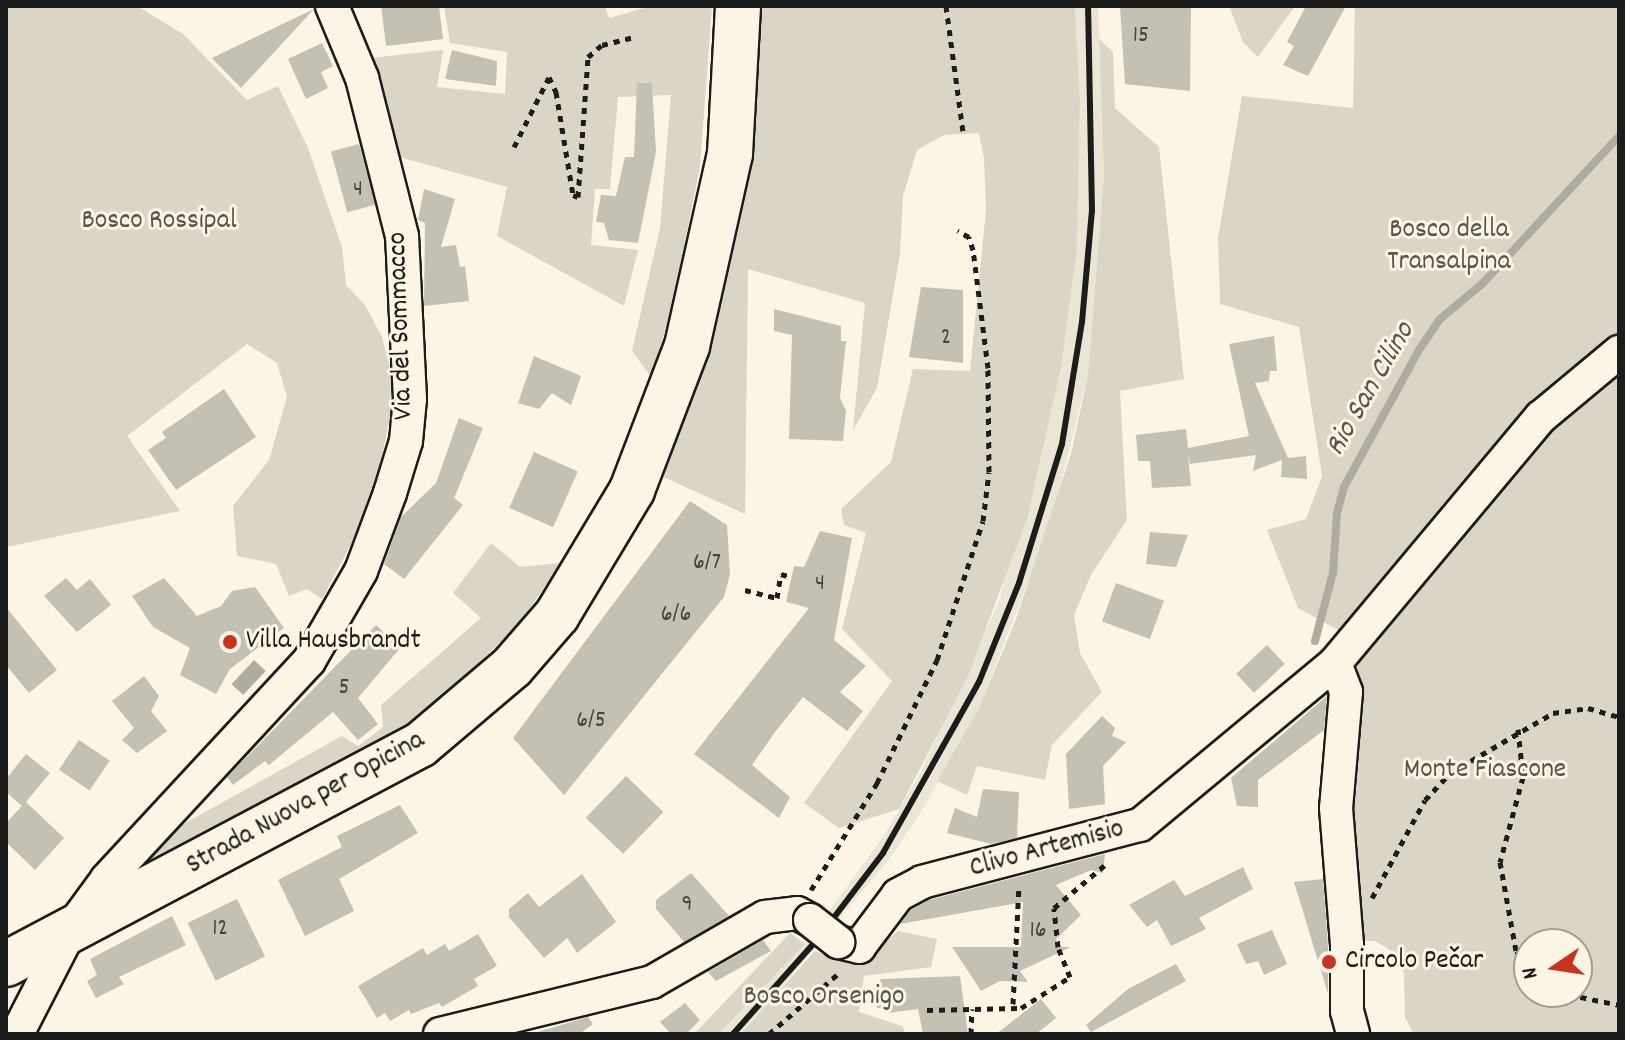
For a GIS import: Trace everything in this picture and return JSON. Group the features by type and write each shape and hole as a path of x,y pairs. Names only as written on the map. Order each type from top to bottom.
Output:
{"main road":[{"name":"Strada Nuova per Opicina","path":"6,964 420,745 512,667 557,615 632,490 687,346 730,154 738,6"}],"street":[{"name":"Via del Sommacco","path":"17,1034 72,927 145,832 275,703 309,661 361,571 406,441 410,399 402,236 362,78 332,6"},
{"name":"Clivo Artemisio","path":"803,916 838,942 859,947 909,887 1021,860 1140,825 1335,663 1541,417 1619,352"},
{"path":"1335,663 1346,692 1336,808 1345,920 1347,1011 1353,1034"},
{"path":"440,1034 652,982 765,917 803,916"}],"path":[{"path":"946,6 963,131"},
{"path":"514,147 549,77 556,92 573,195 578,197 588,57 602,45 631,38"},
{"path":"803,916 899,741 937,660 983,521 989,472 988,368 973,250 969,237 958,231"},
{"path":"745,590 777,598 781,574 791,577"},
{"path":"1345,920 1361,915 1375,895 1425,800 1450,773 1518,729 1553,713 1588,708 1619,717"},
{"path":"1513,934 1500,862 1523,777 1518,729"},
{"path":"927,1010 1013,1004 1021,1008 1070,977 1058,947 1054,908 1107,863 1140,825"},
{"path":"1013,1004 1021,860"},
{"path":"769,1034 833,981"},
{"path":"1593,1000 1619,1005"},
{"path":"971,1034 972,1009"}],"shaded area":[{"path":"1075,6 1098,6 1104,174 1088,375 1050,526 978,710 923,809 890,858 758,1016 741,1034 720,1034 805,944 883,837 921,772 1000,599 1077,248 1080,101"},
{"path":"254,660 266,671 243,695 231,684"}],"green space":[{"name":"Bosco Rossipal","path":"6,6 137,6 183,34 247,100 278,86 308,148 342,247 346,285 365,305 382,337 391,371 390,417 380,466 352,542 322,599 307,589 289,596 276,564 237,556 233,506 269,460 287,397 277,363 247,344 127,436 180,511 6,547"},
{"path":"444,6 605,6 609,18 651,6 712,6 700,166 673,304 651,377 632,351 660,228 671,95 618,97 610,189 595,189 591,245 638,250 624,306 497,236 507,187 396,156 371,58 443,50 437,87 505,94 507,52 450,43"},
{"path":"753,6 1075,6 1080,101 1077,248 1061,367 1027,519 968,676 899,809 839,828 804,803 892,681 842,629 866,533 844,525 841,509 891,462 913,369 970,371 986,210 984,158 979,133 944,135 917,150 903,196 900,254 877,388 853,430 865,303 748,269 745,514 659,475"},
{"path":"1229,6 1295,6 1258,57 1243,42"},
{"name":"Bosco della Transalpina","path":"1355,6 1619,6 1619,333 1555,381 1344,633 1298,608 1267,530 1306,519 1322,476 1299,327 1220,304 1218,238 1242,96 1353,108"},
{"path":"1099,39 1113,52 1115,108 1159,147 1184,379 1120,391 1127,520 1091,575 1074,615 1080,653 1102,692 1052,745 1045,780 977,766 967,795 937,781 978,710 1015,622 1071,454 1088,375 1104,174"},
{"name":"Monte Fiascone","path":"1619,364 1619,1034 1414,1034 1405,1018 1404,974 1395,953 1375,941 1358,941 1348,790 1359,651 1523,452"},
{"path":"491,543 520,567 561,563 518,625 437,704 331,773 118,876 140,848 342,736 358,746 383,727 381,705 481,618 453,593"},
{"name":"Bosco Orsenigo","path":"898,931 937,939 931,967 864,976 859,1012 902,1026 906,1034 741,1034 815,951 843,961 871,954"},
{"name":"Bosco Orsenigo","path":"790,933 805,944 719,1034 694,1034"}],"building":[{"path":"381,6 439,6 443,39 386,46"},
{"path":"1120,6 1191,6 1190,91 1125,84"},
{"path":"1306,6 1346,6 1308,76 1283,65 1294,46 1287,42"},
{"path":"314,9 241,88 212,58"},
{"path":"322,43 333,66 321,72 328,88 306,99 288,59"},
{"path":"452,50 497,61 496,86 445,79"},
{"path":"637,83 652,83 656,152 638,243 609,240 604,223 596,222 601,195 616,196 625,157 634,157"},
{"path":"359,144 375,205 347,212 331,152"},
{"path":"424,189 455,199 441,247 456,245 460,267 465,266 469,301 424,306 425,223 418,220"},
{"path":"921,287 963,290 963,363 909,357"},
{"path":"774,309 841,326 841,341 846,341 840,398 846,411 843,441 789,439 792,335 774,331"},
{"path":"1274,336 1277,371 1270,371 1269,381 1255,383 1288,458 1306,456 1307,479 1281,477 1282,460 1253,471 1256,455 1190,464 1188,455 1191,486 1152,488 1150,461 1138,461 1136,435 1186,429 1188,448 1249,436 1229,344"},
{"path":"534,356 581,376 571,405 552,393 539,409 518,403"},
{"path":"224,389 256,437 176,490 148,450 166,438 162,432"},
{"path":"459,418 483,428 454,498 463,505 404,579 384,564 401,517 436,483"},
{"path":"534,452 578,472 553,527 509,508"},
{"path":"690,501 727,525 730,574 724,597 564,795 513,738"},
{"path":"820,531 852,538 834,640 866,666 840,692 863,711 847,731 803,697 775,732 752,765 790,797 779,818 694,754 809,608 786,602 794,566 804,567"},
{"path":"1150,532 1188,535 1176,567 1146,564"},
{"path":"66,578 77,590 90,579 111,605 77,632 44,596"},
{"name":"Villa Hausbrandt","path":"164,578 197,616 221,606 232,591 255,587 284,628 230,669 216,694 180,675 190,648 153,627 132,596"},
{"path":"1116,583 1164,600 1150,639 1102,622"},
{"path":"6,607 57,670 29,693 6,665"},
{"path":"376,625 400,648 358,698 378,724 358,740 333,712 269,765 265,761 233,785 227,777"},
{"path":"1267,645 1285,664 1254,693 1236,674"},
{"path":"144,676 159,696 151,711 167,731 137,753 122,740 134,728 112,701"},
{"path":"1327,696 1324,730 1258,780 1258,807 1237,806 1231,778"},
{"path":"1102,716 1115,728 1112,736 1126,742 1103,766 1105,804 1069,809 1066,754"},
{"path":"79,740 110,761 90,791 59,770"},
{"path":"26,754 50,773 26,802 64,838 35,870 6,842 6,823 22,806 6,792 6,779"},
{"path":"626,776 663,812 623,854 586,818"},
{"path":"983,789 1019,792 1017,838 991,844 947,833 955,808 977,817"},
{"path":"400,805 418,833 339,879 354,911 305,936 278,880 342,847 337,836"},
{"path":"1105,854 1103,873 1091,870 1056,885 1081,915 1056,939 1061,947 1071,947 1020,971 1028,982 1000,981 981,991 952,947 1021,947 1023,902 900,924 911,910 929,900"},
{"path":"1243,867 1253,889 1199,918 1206,929 1171,946 1157,920 1147,927 1129,905 1174,880 1185,896"},
{"path":"691,873 729,916 684,942 656,909 656,900"},
{"path":"582,874 616,922 577,953 567,938 544,958 509,917 509,909 528,893 539,907"},
{"path":"1323,879 1328,946 1328,994 1294,882"},
{"path":"237,899 265,957 216,981 188,923"},
{"path":"172,916 186,945 119,977 124,984 96,998 87,981 97,975 90,959"},
{"path":"1272,930 1287,964 1264,975 1258,961 1246,964 1237,944"},
{"path":"478,934 497,966 474,979 478,986 442,1007 439,1003 411,1014 409,1010 390,1021 385,1013 377,1018 358,986 423,948 427,955 445,944 449,951"},
{"path":"763,940 771,951 716,981 708,972"},
{"path":"1176,964 1186,981 1091,1032 1086,1025 1128,989"},
{"path":"960,976 968,1034 923,1034 918,1009 888,1013 888,1008 877,1008 874,986 881,986 880,979"},
{"path":"1041,999 1056,1018 1036,1034 996,1034"},
{"path":"685,1003 700,1020 686,1034 671,1034 660,1022"},
{"path":"588,1017 593,1024 579,1034 531,1034"}],"waterway":[{"name":"Rio San Cilino","path":"1315,641 1333,573 1337,513 1344,487 1419,350 1440,319 1483,283 1619,136"}],"railway":[{"path":"733,1034 816,941 883,853 979,682 1019,583 1062,444 1082,322 1092,211 1088,6"}],"place":[{"name":"Villa Hausbrandt","path":"230,642"},
{"name":"Circolo Pečar","path":"1329,962"}]}
